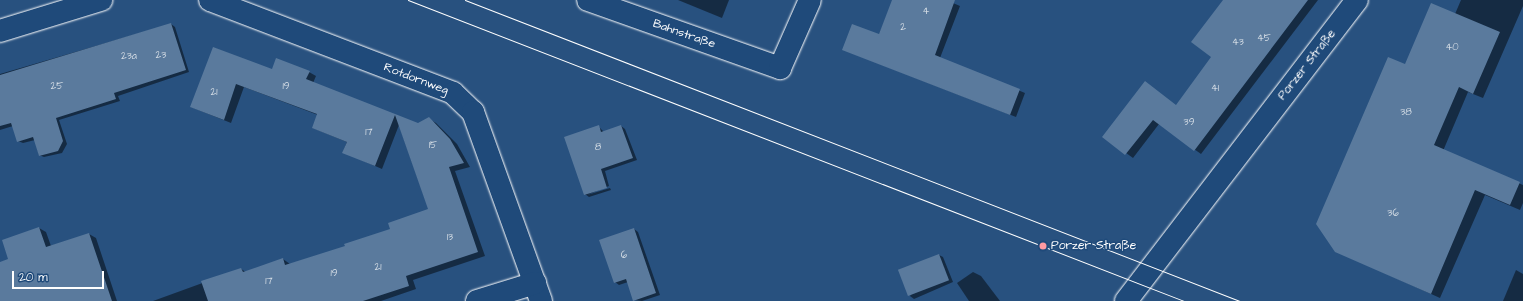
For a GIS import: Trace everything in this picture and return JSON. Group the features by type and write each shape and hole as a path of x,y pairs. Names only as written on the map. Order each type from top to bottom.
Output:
{"street":[{"path":"0,31 101,0"},
{"name":"Rotdornweg","path":"210,0 453,93 474,112 538,292"},
{"name":"Bahnstraße","path":"588,0 780,68 810,0"},
{"name":"Porzer Straße","path":"1126,301 1357,0"},
{"path":"477,301 538,292"}],"building":[{"path":"892,0 955,0 935,55 1020,89 1010,115 842,50 852,24 879,34"},
{"path":"1223,0 1308,0 1194,151 1153,120 1125,155 1102,137 1145,81 1176,105 1211,57 1191,42"},
{"path":"1431,3 1500,32 1473,94 1459,87 1434,145 1520,182 1510,205 1475,190 1431,294 1335,252 1316,224 1388,57 1405,64"},
{"path":"171,23 186,70 114,93 116,99 56,118 63,141 58,151 39,156 33,137 17,142 11,123 0,126 0,75"},
{"path":"213,47 272,69 276,58 310,71 306,79 418,123 429,117 450,139 464,163 449,167 478,252 406,276 409,286 363,301 208,301 201,281 241,268 243,272 283,258 285,265 345,246 344,244 390,229 388,223 428,209 395,115 375,166 342,153 347,142 312,128 317,114 236,84 224,120 190,107"},
{"path":"599,125 601,132 621,125 633,158 601,169 607,188 584,195 564,137"},
{"path":"39,227 46,247 89,233 112,301 0,301 0,262 8,259 2,240"},
{"path":"634,228 656,293 633,301 626,279 614,283 599,240"},
{"path":"939,254 949,280 908,296 898,270"}],"tram line":[{"path":"408,0 1184,301"},
{"path":"465,0 1240,301"}],"place":[{"name":"Porzer Straße","path":"1043,246"}]}
